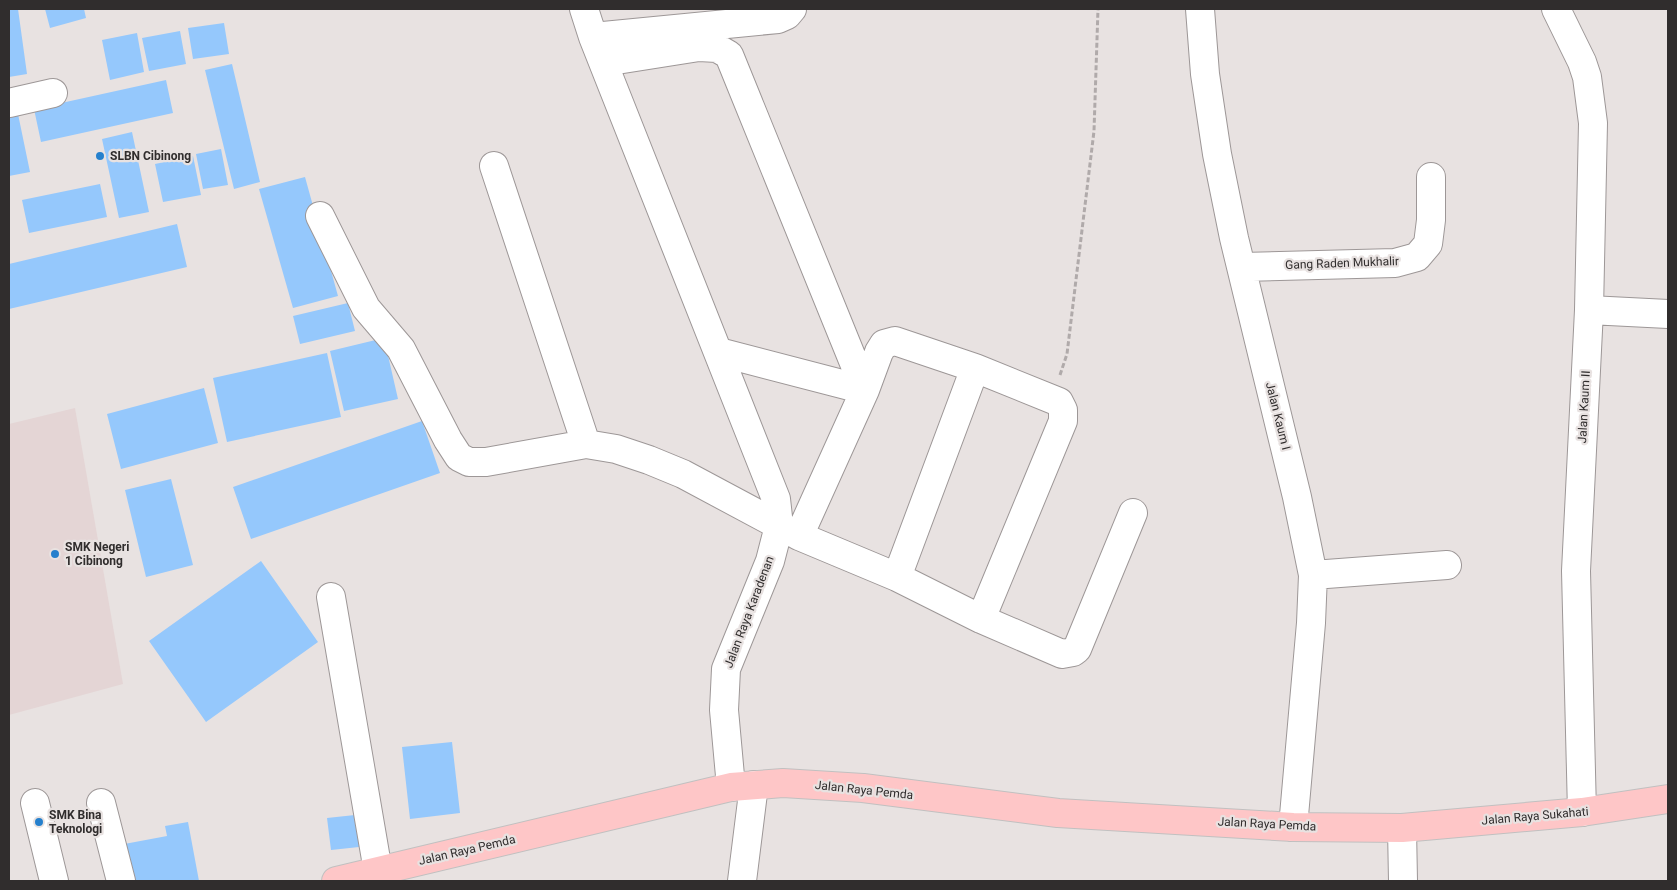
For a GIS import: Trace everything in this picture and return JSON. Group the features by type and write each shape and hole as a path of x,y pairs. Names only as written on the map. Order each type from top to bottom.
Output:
{"main road":[{"name":"Jalan Raya Pemda","path":"336,881 742,786 783,783 863,788 1058,813 1294,827 1402,828"},
{"name":"Jalan Raya Sukahati","path":"1402,828 1582,812 1668,799"}],"street":[{"path":"584,9 593,37 789,531"},
{"path":"593,37 778,20 787,15 792,9"},
{"name":"Jalan Kaum I","path":"1200,9 1205,74 1217,154 1242,267 1298,497 1313,575 1311,623 1294,827"},
{"name":"Jalan Kaum II","path":"1556,9 1582,62 1591,97 1593,123 1589,310 1576,571 1582,812"},
{"path":"604,62 699,47 717,48 729,55 865,390"},
{"path":"9,103 53,93"},
{"path":"494,166 586,444"},
{"name":"Gang Raden Mukhalir","path":"1242,267 1395,263 1417,257 1428,244 1431,220 1431,177"},
{"path":"320,216 366,308 401,349 448,440 459,457 469,462 486,462 586,444 616,450 683,474 789,531 897,577 981,619 1062,654 1074,652 1077,649 1133,513"},
{"path":"1589,310 1668,314"},
{"path":"789,531 865,390 879,352 884,344 894,341 975,368 1053,399 1059,402 1063,410 1063,421 981,619"},
{"path":"719,352 865,390"},
{"path":"897,577 975,368"},
{"name":"Jalan Raya Karadenan","path":"742,881 742,786 724,710 726,669 770,561 789,531"},
{"path":"1313,575 1448,566"},
{"path":"331,597 378,871"},
{"path":"35,803 54,881"},
{"path":"101,803 121,881"},
{"path":"1402,828 1403,881"}],"path":[{"path":"1053,399 1067,354 1087,194 1094,131 1098,9"}],"shaded area":[{"name":"SMK Negeri 1 Cibinong","path":"75,408 123,684 9,715 9,424"}],"building":[{"path":"9,9 18,9 27,74 9,77"},
{"path":"45,9 84,9 86,18 50,28"},
{"path":"224,23 229,54 193,59 188,28"},
{"path":"180,31 186,64 149,71 142,38"},
{"path":"137,33 144,72 110,80 102,40"},
{"path":"232,64 260,182 234,189 205,70"},
{"path":"166,80 173,113 41,142 34,109"},
{"path":"18,114 30,172 9,176 9,116"},
{"path":"132,132 149,212 119,218 102,139"},
{"path":"221,149 228,185 203,189 196,154"},
{"path":"193,156 201,195 163,202 155,164"},
{"path":"305,177 338,296 293,308 259,189"},
{"path":"100,184 107,217 29,233 22,200"},
{"path":"177,224 187,267 9,309 9,264"},
{"path":"348,303 355,331 300,344 293,316"},
{"path":"384,338 398,399 344,411 330,351"},
{"path":"327,353 341,417 227,442 213,378"},
{"path":"204,388 218,443 121,469 107,414"},
{"path":"422,421 440,473 251,539 233,487"},
{"path":"171,479 193,565 146,577 125,490"},
{"path":"261,561 318,642 206,722 149,641"},
{"path":"452,742 460,813 410,819 402,747"},
{"path":"355,815 359,847 331,850 327,818"},
{"path":"188,822 199,881 125,881 119,845 167,836 165,826"}],"place":[{"name":"SLBN Cibinong","path":"100,156"},
{"name":"SMK Negeri 1 Cibinong","path":"55,554"},
{"name":"SMK Bina Teknologi","path":"39,822"}]}
